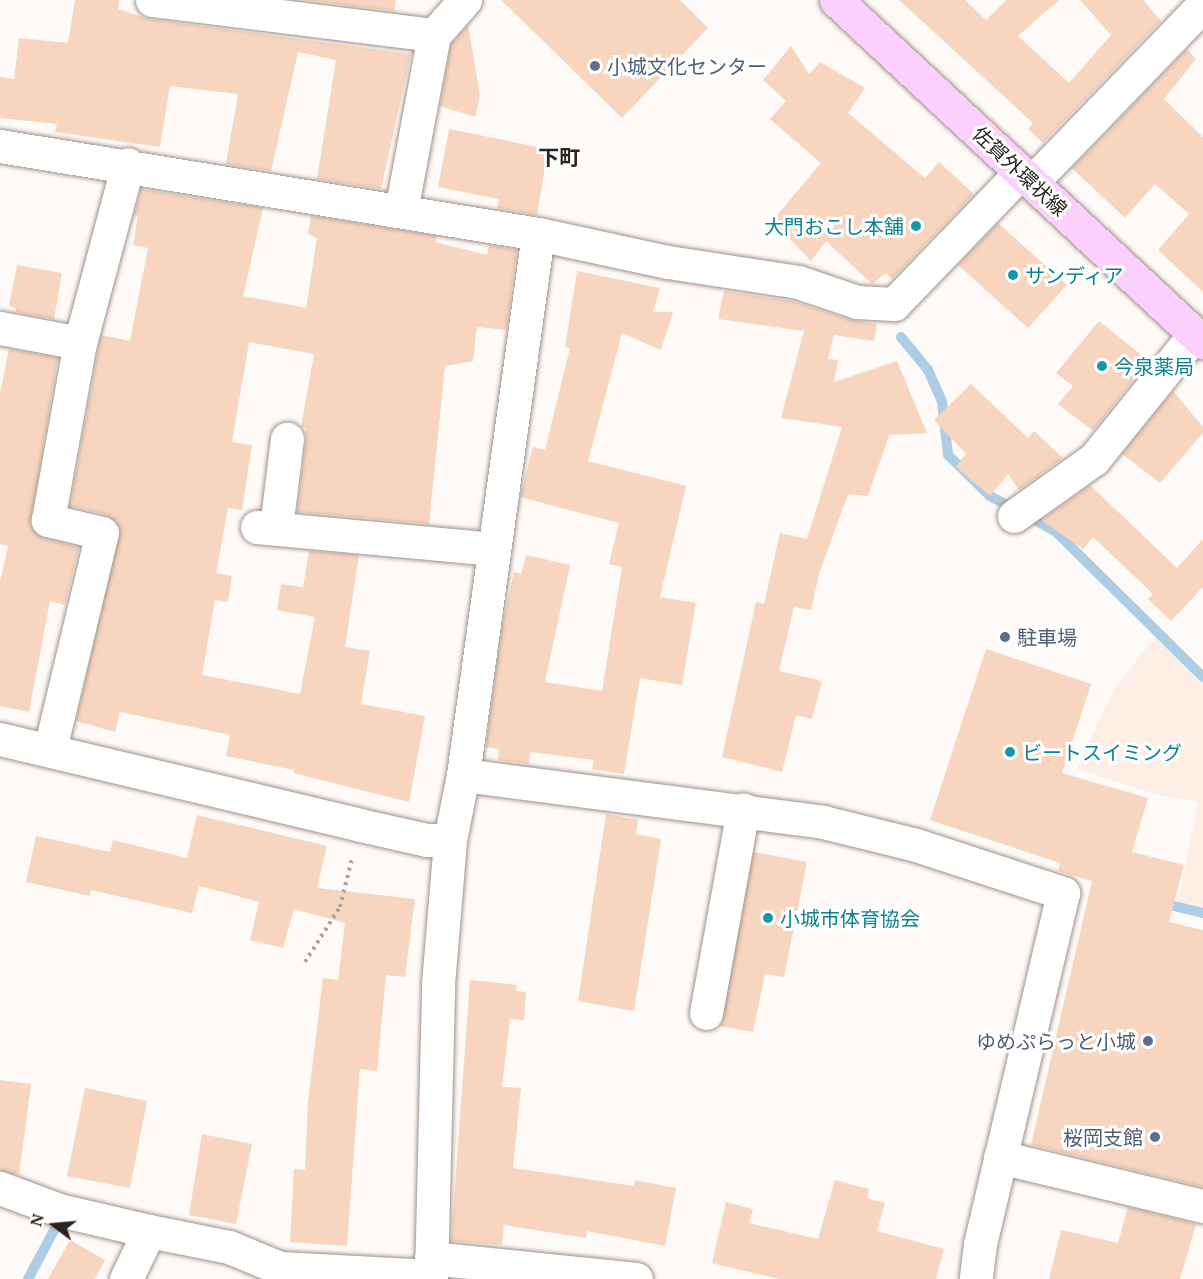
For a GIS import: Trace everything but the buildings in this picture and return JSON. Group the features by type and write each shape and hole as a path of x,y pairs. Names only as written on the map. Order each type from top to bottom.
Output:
{"main road":[{"name":"佐賀外環状線","path":"849,4 1027,177 1199,338"}],"street":[{"path":"152,0 434,35"},
{"path":"401,211 434,35 465,0"},
{"path":"0,146 128,164 538,234 668,262 798,282 857,302 894,304 1027,177 1195,9"},
{"path":"50,749 102,533 48,520 80,343 128,164"},
{"path":"431,1271 438,984 450,840 463,775 538,234"},
{"path":"0,328 80,343"},
{"path":"1014,516 1094,459 1199,338"},
{"path":"287,439 267,528 494,549"},
{"path":"0,739 50,749 360,825 427,840 450,840"},
{"path":"463,775 743,809 823,822 916,845 1063,893 980,1244 976,1279"},
{"path":"706,1013 743,809"},
{"path":"1000,1157 1203,1206"},
{"path":"0,1188 59,1210 229,1247 280,1268 636,1279"},
{"path":"126,1279 149,1231"}],"path":[{"path":"306,962 340,907 360,825"}],"shaded area":[{"path":"1157,635 1203,682 1203,908 1178,902 1198,802 1159,795 1077,769 1114,689"}],"waterway":[{"path":"901,337 928,370 942,402 948,455 990,496 1055,531 1203,677"},
{"path":"1161,903 1203,913"},
{"path":"28,1279 57,1225"}],"place":[{"name":"小城文化センター","path":"595,66"},
{"name":"大門おこし本舗","path":"916,226"},
{"name":"サンディア","path":"1013,275"},
{"name":"今泉薬局","path":"1102,366"},
{"name":"駐車場","path":"1005,637"},
{"name":"ビートスイミング","path":"1010,752"},
{"name":"小城市体育協会","path":"768,918"},
{"name":"ゆめぷらっと小城","path":"1148,1041"},
{"name":"桜岡支館","path":"1155,1137"}],"district":[{"name":"下町","path":"559,157"}]}
